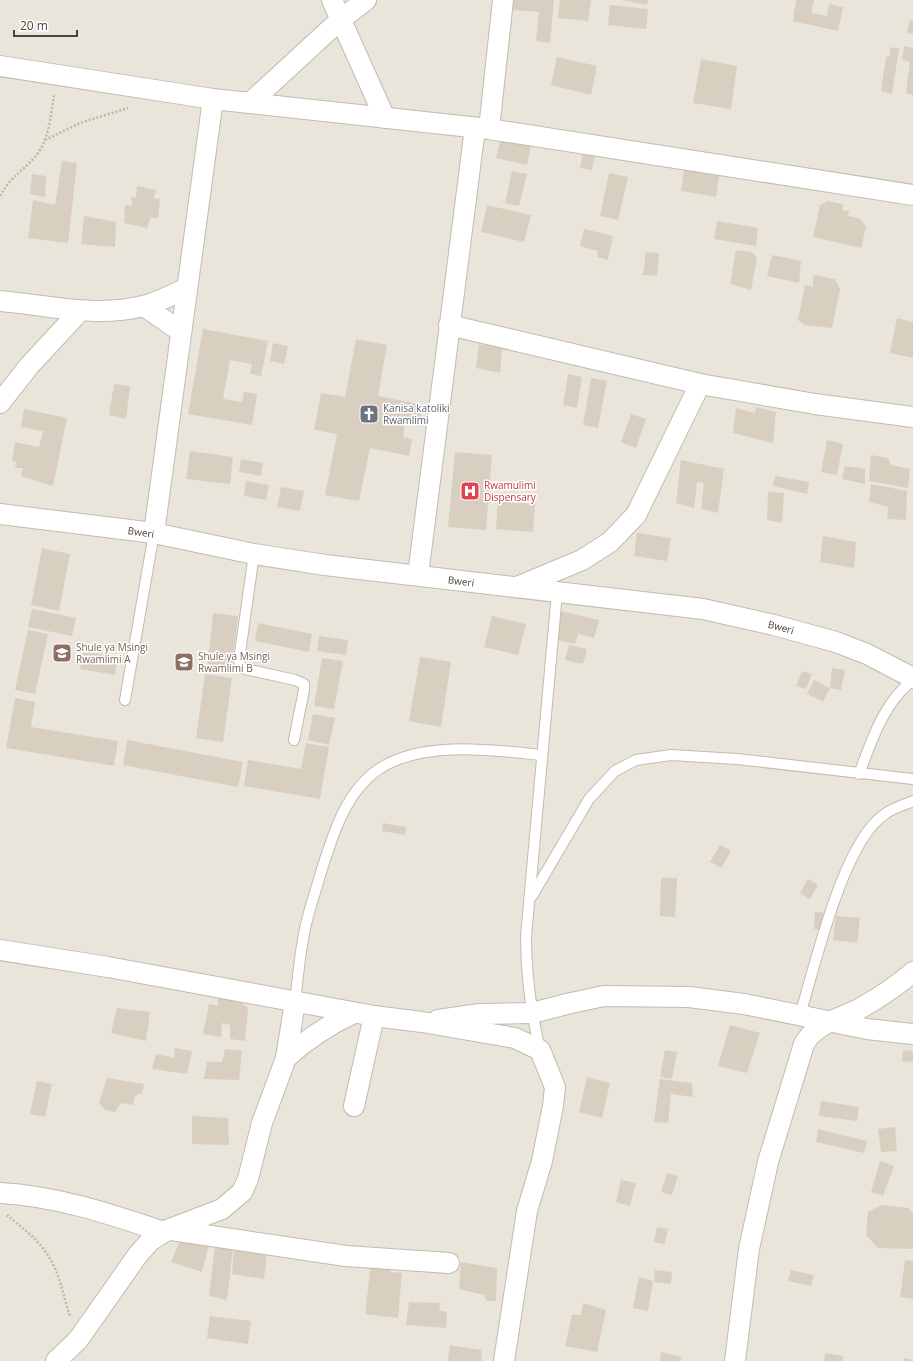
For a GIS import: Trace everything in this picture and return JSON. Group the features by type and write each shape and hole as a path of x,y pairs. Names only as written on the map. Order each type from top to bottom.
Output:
{"street":[{"path":"332,0 385,118"},
{"path":"250,103 340,20 366,0"},
{"path":"418,575 449,326 503,0"},
{"path":"0,66 212,99 482,128 913,195"},
{"path":"154,533 212,99"},
{"path":"0,301 80,311 122,309 144,306 186,289"},
{"path":"144,306 180,330"},
{"path":"0,403 29,366 80,311"},
{"path":"449,326 700,384 815,404 913,417"},
{"path":"515,588 582,560 610,542 636,515 700,384"},
{"name":"Bweri","path":"0,514 154,533 254,554 325,565 703,609 774,625 836,642 867,654 913,679"},
{"path":"0,950 108,967 354,1013 422,1022 515,1038 540,1050 555,1087 553,1106 542,1160 527,1210 504,1361"},
{"path":"735,1361 749,1249 768,1162 804,1044 809,1038 829,1022 860,1009 887,993 913,972"},
{"path":"422,1022 480,1014 532,1013 604,996 689,997 744,1004 867,1029 913,1034"},
{"path":"56,1361 78,1340 137,1256 150,1241 166,1231 222,1209 242,1192 248,1178 265,1116 286,1058 295,1002"},
{"path":"286,1058 306,1040 322,1029 354,1013"},
{"path":"354,1106 374,1016"},
{"path":"0,1193 39,1197 76,1204 166,1231 346,1256 449,1263"}],"lane":[{"path":"125,700 154,533"},
{"path":"254,554 239,660 240,666 245,669 294,680 304,684 294,740"},
{"path":"540,1050 528,985 526,944 557,593"},
{"path":"858,774 886,710 898,693 913,679"},
{"path":"295,1002 306,925 312,902 336,827 358,788 379,769 404,758 438,750 477,748 542,755"},
{"path":"530,899 589,799 615,771 636,760 670,755 737,759 858,774 913,779"},
{"path":"800,1015 832,905 852,857 871,827 884,814 913,801"}],"path":[{"path":"0,196 7,183 35,157 45,140 57,75"},
{"path":"45,140 80,123 132,107"},
{"path":"4,1213 30,1234 48,1254 58,1275 78,1340"}],"shaded area":[{"path":"0,0 913,0 913,1361 0,1361"}],"building":[{"path":"512,0 554,0 550,43 536,41 539,12 511,10"},
{"path":"560,0 591,0 588,21 558,18"},
{"path":"622,0 648,0 647,5"},
{"path":"796,0 814,0 811,13 827,16 829,4 843,7 838,31 793,21"},
{"path":"610,5 648,9 646,29 608,25"},
{"path":"910,20 913,21 913,34 907,33"},
{"path":"904,46 913,48 913,95 906,93 910,62 902,60"},
{"path":"890,47 899,49 892,94 881,91 886,57 890,55"},
{"path":"557,57 597,66 591,95 551,85"},
{"path":"701,59 737,66 731,109 693,103"},
{"path":"502,133 532,140 527,165 496,158"},
{"path":"583,151 595,153 592,170 580,168"},
{"path":"62,161 77,163 68,243 28,238 33,200 55,205"},
{"path":"684,169 719,176 716,197 681,191"},
{"path":"512,171 527,174 519,206 505,203"},
{"path":"609,173 628,177 618,220 600,216"},
{"path":"32,174 46,176 45,197 30,194"},
{"path":"137,186 156,190 154,198 160,199 158,219 151,217 147,228 124,223 125,205 132,206 131,197 136,198"},
{"path":"828,201 843,204 842,210 849,211 848,216 859,218 866,227 861,248 813,237 820,205"},
{"path":"487,205 531,215 524,242 481,232"},
{"path":"84,216 116,222 115,247 81,244"},
{"path":"717,221 758,228 756,246 714,239"},
{"path":"584,229 613,236 608,260 597,257 598,251 580,246"},
{"path":"736,250 752,252 757,258 751,290 730,284"},
{"path":"646,252 659,253 657,276 643,275"},
{"path":"772,255 801,261 799,283 767,276"},
{"path":"813,275 835,279 840,289 832,328 805,325 798,320 805,285 813,287"},
{"path":"897,318 913,322 913,358 890,353"},
{"path":"203,329 268,341 261,376 250,374 252,364 230,360 223,399 242,402 244,392 257,394 252,425 188,414"},
{"name":"Kanisa katoliki Rwamlimi","path":"356,339 387,345 378,396 423,405 419,426 405,423 403,437 412,439 409,456 370,448 359,501 325,495 337,434 314,430 321,393 345,397"},
{"path":"273,343 288,346 284,364 270,361"},
{"path":"479,344 502,349 500,373 476,368"},
{"path":"568,374 582,377 577,408 563,405"},
{"path":"591,378 607,381 598,428 583,425"},
{"path":"114,384 130,386 126,419 109,415"},
{"path":"756,407 776,412 773,443 733,433 736,408 755,413"},
{"path":"24,409 67,418 53,486 21,476 23,468 15,468 16,462 12,461 15,442 39,447 43,431 21,427"},
{"path":"631,414 646,419 636,448 621,442"},
{"path":"827,440 843,444 837,475 821,472"},
{"path":"190,451 233,457 230,484 186,479"},
{"name":"Rwamulimi Dispensary","path":"455,452 492,455 486,530 448,527"},
{"path":"871,455 888,458 891,465 910,469 908,488 869,481"},
{"path":"241,459 263,463 261,476 239,472"},
{"path":"681,460 724,469 718,513 701,509 704,483 697,482 694,508 676,503"},
{"path":"845,466 865,469 865,484 842,479"},
{"path":"775,476 809,482 807,494 773,486"},
{"path":"246,481 269,485 266,500 244,496"},
{"path":"871,484 907,491 906,520 887,519 888,507 869,502"},
{"path":"281,487 304,491 300,511 277,507"},
{"path":"768,492 784,493 782,523 767,520"},
{"path":"498,501 535,504 533,532 496,529"},
{"path":"637,533 671,538 667,561 634,556"},
{"path":"823,536 856,542 854,568 820,562"},
{"path":"42,548 70,554 59,611 31,605"},
{"path":"32,609 76,618 72,636 28,627"},
{"path":"561,611 599,620 594,638 578,634 575,644 555,640"},
{"path":"213,613 238,616 231,674 207,671"},
{"path":"492,616 526,624 518,655 484,647"},
{"path":"258,623 312,634 309,652 255,641"},
{"path":"28,630 48,634 35,694 15,690"},
{"path":"319,636 348,640 346,655 317,651"},
{"path":"569,645 587,649 583,664 565,660"},
{"path":"83,651 118,657 115,675 80,669"},
{"path":"420,657 451,662 441,727 409,721"},
{"path":"322,658 343,661 334,709 314,706"},
{"path":"832,668 845,670 841,690 830,688"},
{"path":"802,671 812,674 806,689 796,686"},
{"path":"205,674 232,678 223,742 196,738"},
{"path":"814,680 830,688 823,702 807,694"},
{"path":"15,698 35,702 31,727 118,741 114,766 6,748"},
{"path":"313,714 335,718 329,745 308,740"},
{"path":"127,740 243,762 238,787 123,765"},
{"path":"306,743 329,747 320,799 244,786 248,760 301,769"},
{"path":"383,823 406,827 405,835 382,831"},
{"path":"720,845 731,851 721,868 710,862"},
{"path":"661,878 677,878 675,917 660,916"},
{"path":"808,879 818,885 810,899 800,893"},
{"path":"815,912 829,913 828,930 814,929"},
{"path":"836,916 860,918 857,943 833,940"},
{"path":"218,998 236,999 248,1008 245,1041 230,1039 230,1025 222,1023 221,1037 203,1034 209,1004 218,1006"},
{"path":"117,1008 150,1012 146,1041 111,1033"},
{"path":"730,1025 760,1033 747,1073 718,1066"},
{"path":"175,1048 192,1051 187,1074 152,1069 156,1054 174,1058"},
{"path":"225,1049 242,1051 239,1080 204,1079 207,1062 222,1062"},
{"path":"665,1050 677,1052 672,1079 660,1077"},
{"path":"903,1050 913,1051 913,1062 902,1061"},
{"path":"587,1077 610,1083 602,1118 579,1112"},
{"path":"107,1078 144,1084 142,1093 135,1096 133,1105 121,1103 115,1112 105,1110 99,1103"},
{"path":"660,1079 692,1083 693,1097 671,1094 668,1123 654,1122"},
{"path":"37,1081 52,1084 45,1117 30,1114"},
{"path":"821,1101 859,1107 857,1121 819,1116"},
{"path":"192,1116 228,1118 229,1145 192,1144"},
{"path":"895,1127 897,1151 881,1152 878,1129"},
{"path":"818,1129 867,1141 864,1153 816,1142"},
{"path":"880,1161 894,1166 883,1196 871,1192"},
{"path":"667,1173 678,1176 672,1195 661,1192"},
{"path":"621,1180 636,1183 630,1206 616,1202"},
{"path":"881,1205 909,1208 913,1214 913,1249 878,1248 866,1235 868,1212"},
{"path":"657,1227 668,1229 665,1244 654,1242"},
{"path":"185,1242 209,1245 202,1272 171,1262 179,1243"},
{"path":"215,1245 233,1248 227,1300 209,1296"},
{"path":"234,1249 267,1254 264,1279 232,1274"},
{"path":"905,1260 913,1261 913,1299 900,1297"},
{"path":"461,1262 497,1268 496,1301 486,1301 484,1295 459,1289"},
{"path":"371,1264 391,1267 391,1272 402,1273 398,1318 365,1314"},
{"path":"655,1270 672,1272 671,1284 654,1282"},
{"path":"791,1270 814,1275 811,1286 788,1281"},
{"path":"639,1277 653,1281 648,1311 633,1308"},
{"path":"409,1302 441,1303 439,1310 447,1312 446,1328 406,1325"},
{"path":"583,1303 606,1310 597,1352 565,1346 572,1315 581,1315"},
{"path":"210,1316 251,1321 248,1344 207,1338"},
{"path":"450,1345 481,1350 482,1361 448,1361"},
{"path":"661,1352 682,1357 681,1361 660,1361"},
{"path":"825,1353 843,1356 842,1361 824,1361"},
{"path":"905,1358 913,1360 913,1361 903,1361"}],"place":[{"name":"Kanisa katoliki Rwamlimi","path":"369,414"},
{"name":"Rwamulimi Dispensary","path":"470,491"},
{"name":"Shule ya Msingi Rwamlimi A","path":"62,653"},
{"name":"Shule ya Msingi Rwamlimi B","path":"184,662"}]}
